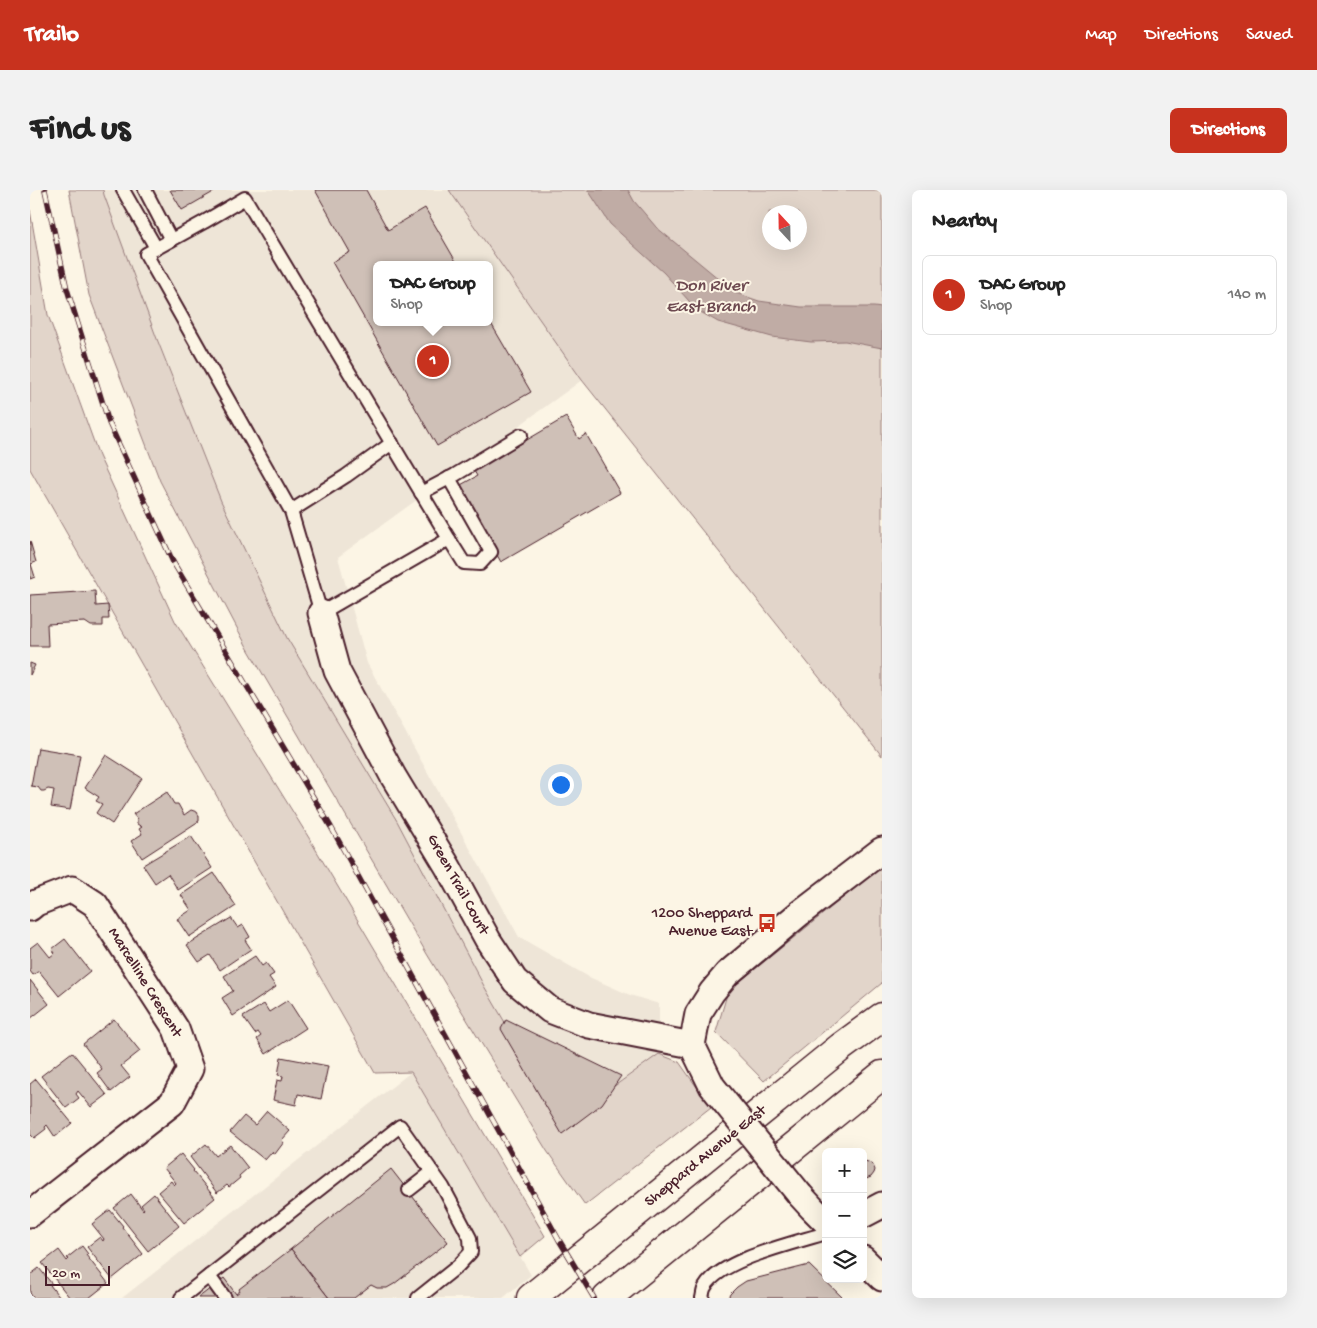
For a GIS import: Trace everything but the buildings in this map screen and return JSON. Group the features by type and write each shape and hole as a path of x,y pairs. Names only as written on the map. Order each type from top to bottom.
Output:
{"main road":[{"name":"Sheppard Avenue East","path":"531,1298 840,1047 882,1017"},
{"path":"607,1298 882,1075"}],"street":[{"name":"Green Trail Court","path":"321,613 337,671 393,776 448,867 488,940 515,981 550,1010 589,1025 692,1045"},
{"path":"822,1218 800,1195 712,1086 692,1045 698,1014 712,992 727,974 800,913 882,850"},
{"name":"Marcelline Crescent","path":"30,908 36,903 72,889 95,904 176,1029 190,1069 172,1103 30,1214"},
{"path":"867,1213 882,1205"},
{"path":"867,1264 882,1278"}],"lane":[{"path":"123,190 156,248"},
{"path":"145,190 171,240"},
{"path":"449,478 490,552 480,564 464,563 449,538 421,493 245,198 146,254 291,511 321,613 449,538"},
{"path":"421,493 521,435"},
{"path":"291,511 392,444"},
{"path":"181,1298 400,1126 443,1188 470,1238 471,1252 458,1266 418,1298"},
{"path":"409,1190 432,1172"},
{"path":"702,1298 704,1288 715,1275 733,1264 822,1234"},
{"path":"209,1276 225,1298"}],"shaded area":[{"path":"69,190 103,190 157,339 221,501 287,638 397,821 484,986 563,1123 659,1054 679,1062 711,1107 585,1205 547,1151 427,954 247,647 160,481 89,295"},
{"path":"103,190 449,190 582,380 338,557 367,663 519,937 589,977 630,995 659,1004 659,1054 563,1123 484,986 397,821 285,635 221,501 132,274"},
{"path":"449,190 882,190 882,756 582,380"},
{"path":"30,210 48,315 99,456 175,621 309,838 545,1236 520,1257 411,1072 375,1073 30,469"},
{"path":"882,866 882,983 764,1081 716,1032 728,991"},
{"path":"411,1072 531,1275 503,1298 122,1298"}],"water":[{"name":"Don River East Branch","path":"588,190 628,190 634,201 656,227 736,293 759,301 801,307 882,308 882,348 845,341 811,342 772,337 718,322 697,310 664,273 610,224"}],"railway":[{"path":"45,190 67,289 109,423 173,562 331,827 559,1240 594,1298"}],"place":[{"name":"DAC Group","path":"433,361"},
{"name":"1200 Sheppard Avenue East","path":"767,923"}]}
